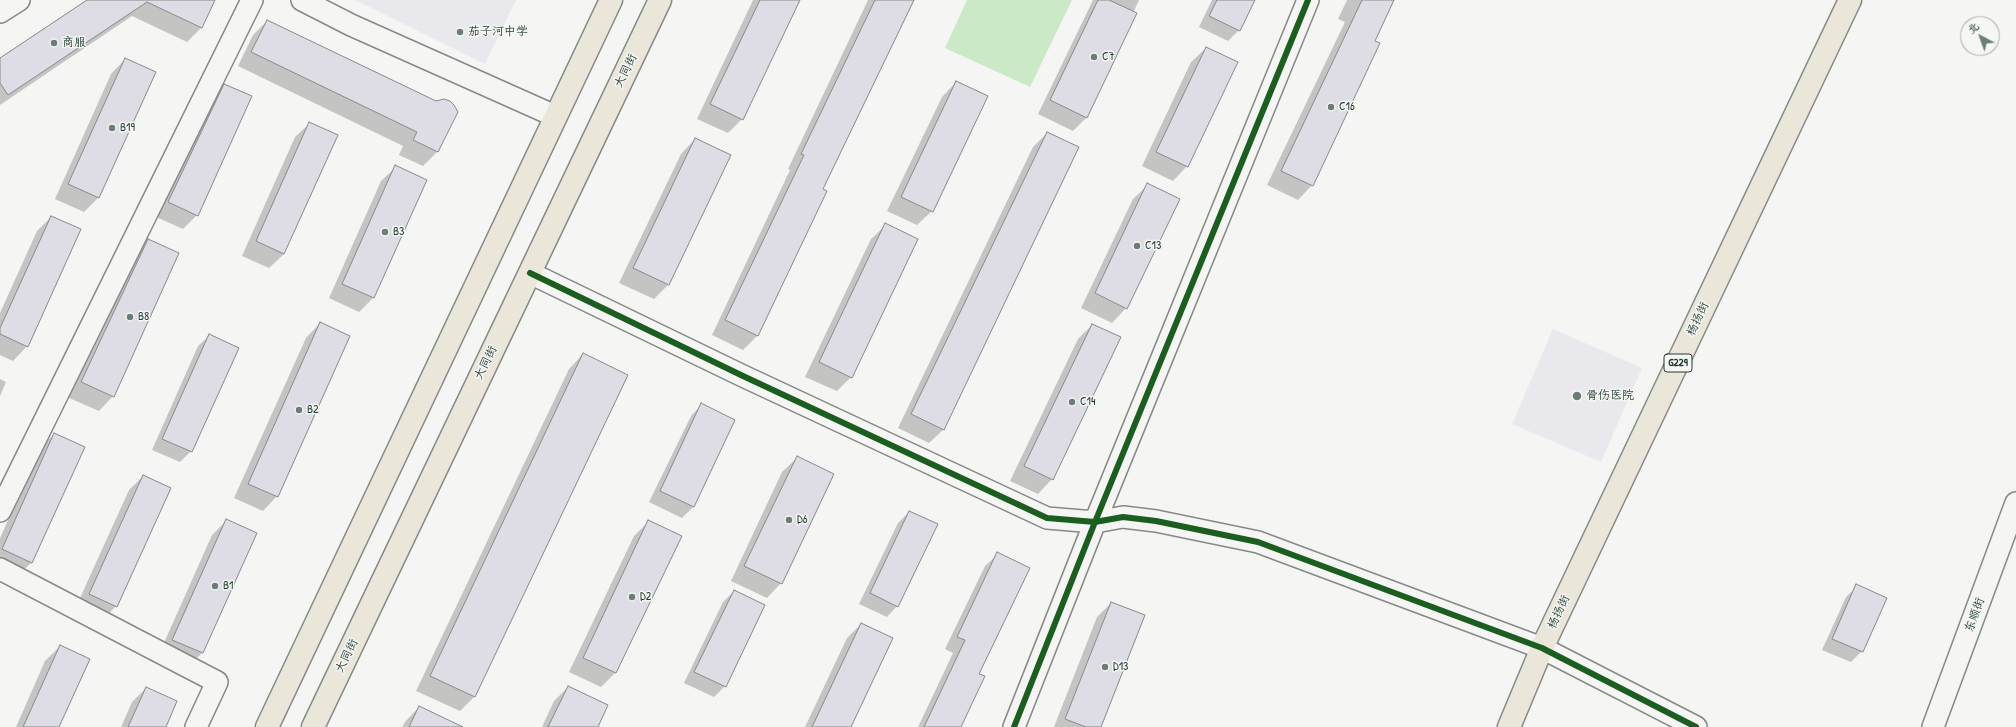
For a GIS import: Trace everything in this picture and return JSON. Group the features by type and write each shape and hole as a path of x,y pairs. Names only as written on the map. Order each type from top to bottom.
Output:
{"main road":[{"path":"267,727 611,0"},
{"name":"大同街","path":"313,727 660,0"},
{"name":"杨扬街","path":"1509,727 1542,648 1846,1"}],"street":[{"path":"0,12 19,0"},
{"path":"0,511 252,0"},
{"path":"302,0 351,25 555,116"},
{"path":"1014,727 1095,522 1308,0"},
{"path":"530,273 743,376 1047,518 1095,522 1123,517 1156,521 1258,542 1542,648 1696,727"},
{"name":"东顺街","path":"1933,727 2016,503"},
{"path":"0,569 217,682 196,727"}],"shaded area":[{"name":"茄子河中学","path":"355,0 516,0 485,64"},
{"name":"骨伤医院","path":"1553,329 1642,368 1601,462 1512,424"}],"green space":[{"path":"967,0 1072,0 1030,87 945,48"}],"building":[{"name":"商服","path":"87,0 215,0 202,28 147,2 8,95 0,83 0,58"},
{"path":"760,0 800,0 743,120 710,104"},
{"path":"875,0 914,0 823,189 827,191 758,336 725,320 804,155 801,154"},
{"name":"C7","path":"1098,0 1109,0 1137,13 1087,118 1050,100"},
{"path":"1217,0 1255,0 1240,31 1209,16"},
{"name":"C16","path":"1362,0 1394,0 1375,41 1380,43 1313,186 1281,171"},
{"path":"267,20 436,101 444,99 450,101 458,112 438,152 413,140 417,132 251,52"},
{"path":"1206,47 1238,62 1188,167 1156,152"},
{"name":"B19","path":"125,58 156,72 99,198 68,184"},
{"path":"956,81 988,96 933,212 901,197"},
{"path":"224,84 252,96 198,216 168,202"},
{"path":"309,122 338,135 284,254 256,241"},
{"path":"1047,132 1079,147 944,430 911,414"},
{"path":"695,138 731,155 669,285 633,268"},
{"name":"B3","path":"395,165 427,180 374,298 342,284"},
{"name":"C13","path":"1147,183 1180,199 1127,309 1095,293"},
{"path":"51,216 81,229 28,347 0,334 0,328"},
{"path":"885,223 918,239 852,378 819,362"},
{"name":"B8","path":"148,239 179,253 114,397 81,382"},
{"name":"B2","path":"320,322 350,336 278,497 248,484"},
{"name":"C14","path":"1092,324 1121,337 1053,480 1024,466"},
{"path":"209,334 239,348 192,452 162,439"},
{"path":"583,353 628,375 475,697 430,676"},
{"path":"701,403 735,420 694,507 660,491"},
{"path":"54,433 85,447 32,563 2,549"},
{"name":"D6","path":"797,456 834,474 782,584 744,566"},
{"path":"143,475 171,488 117,607 89,594"},
{"path":"909,511 938,524 898,607 870,593"},
{"name":"B1","path":"226,519 257,533 203,653 172,640"},
{"name":"D2","path":"648,520 682,536 616,673 583,658"},
{"path":"997,552 1030,568 979,674 985,676 961,727 924,727 965,640 957,637"},
{"path":"1856,584 1887,598 1863,652 1832,639"},
{"path":"734,590 765,605 726,687 694,672"},
{"name":"D13","path":"1111,602 1145,615 1101,727 1086,727 1065,719"},
{"path":"861,623 893,638 851,727 812,727"},
{"path":"60,645 90,659 59,727 23,727"},
{"path":"568,686 608,705 598,727 548,727"},
{"path":"146,687 177,701 166,727 128,727"},
{"path":"419,706 463,727 409,727"}],"cycle path":[{"path":"1014,727 1095,522 1308,0"},
{"path":"530,273 743,376 1047,518 1095,522 1123,517 1156,521 1258,542 1542,648 1696,727"}],"place":[{"name":"茄子河中学","path":"460,32"},
{"name":"商服","path":"54,43"},
{"name":"C7","path":"1094,57"},
{"name":"C16","path":"1331,107"},
{"name":"B19","path":"112,128"},
{"name":"B3","path":"385,232"},
{"name":"C13","path":"1137,246"},
{"name":"B8","path":"130,317"},
{"name":"骨伤医院","path":"1577,396"},
{"name":"C14","path":"1072,402"},
{"name":"B2","path":"299,410"},
{"name":"D6","path":"789,520"},
{"name":"B1","path":"215,586"},
{"name":"D2","path":"632,597"},
{"name":"D13","path":"1105,667"}]}
